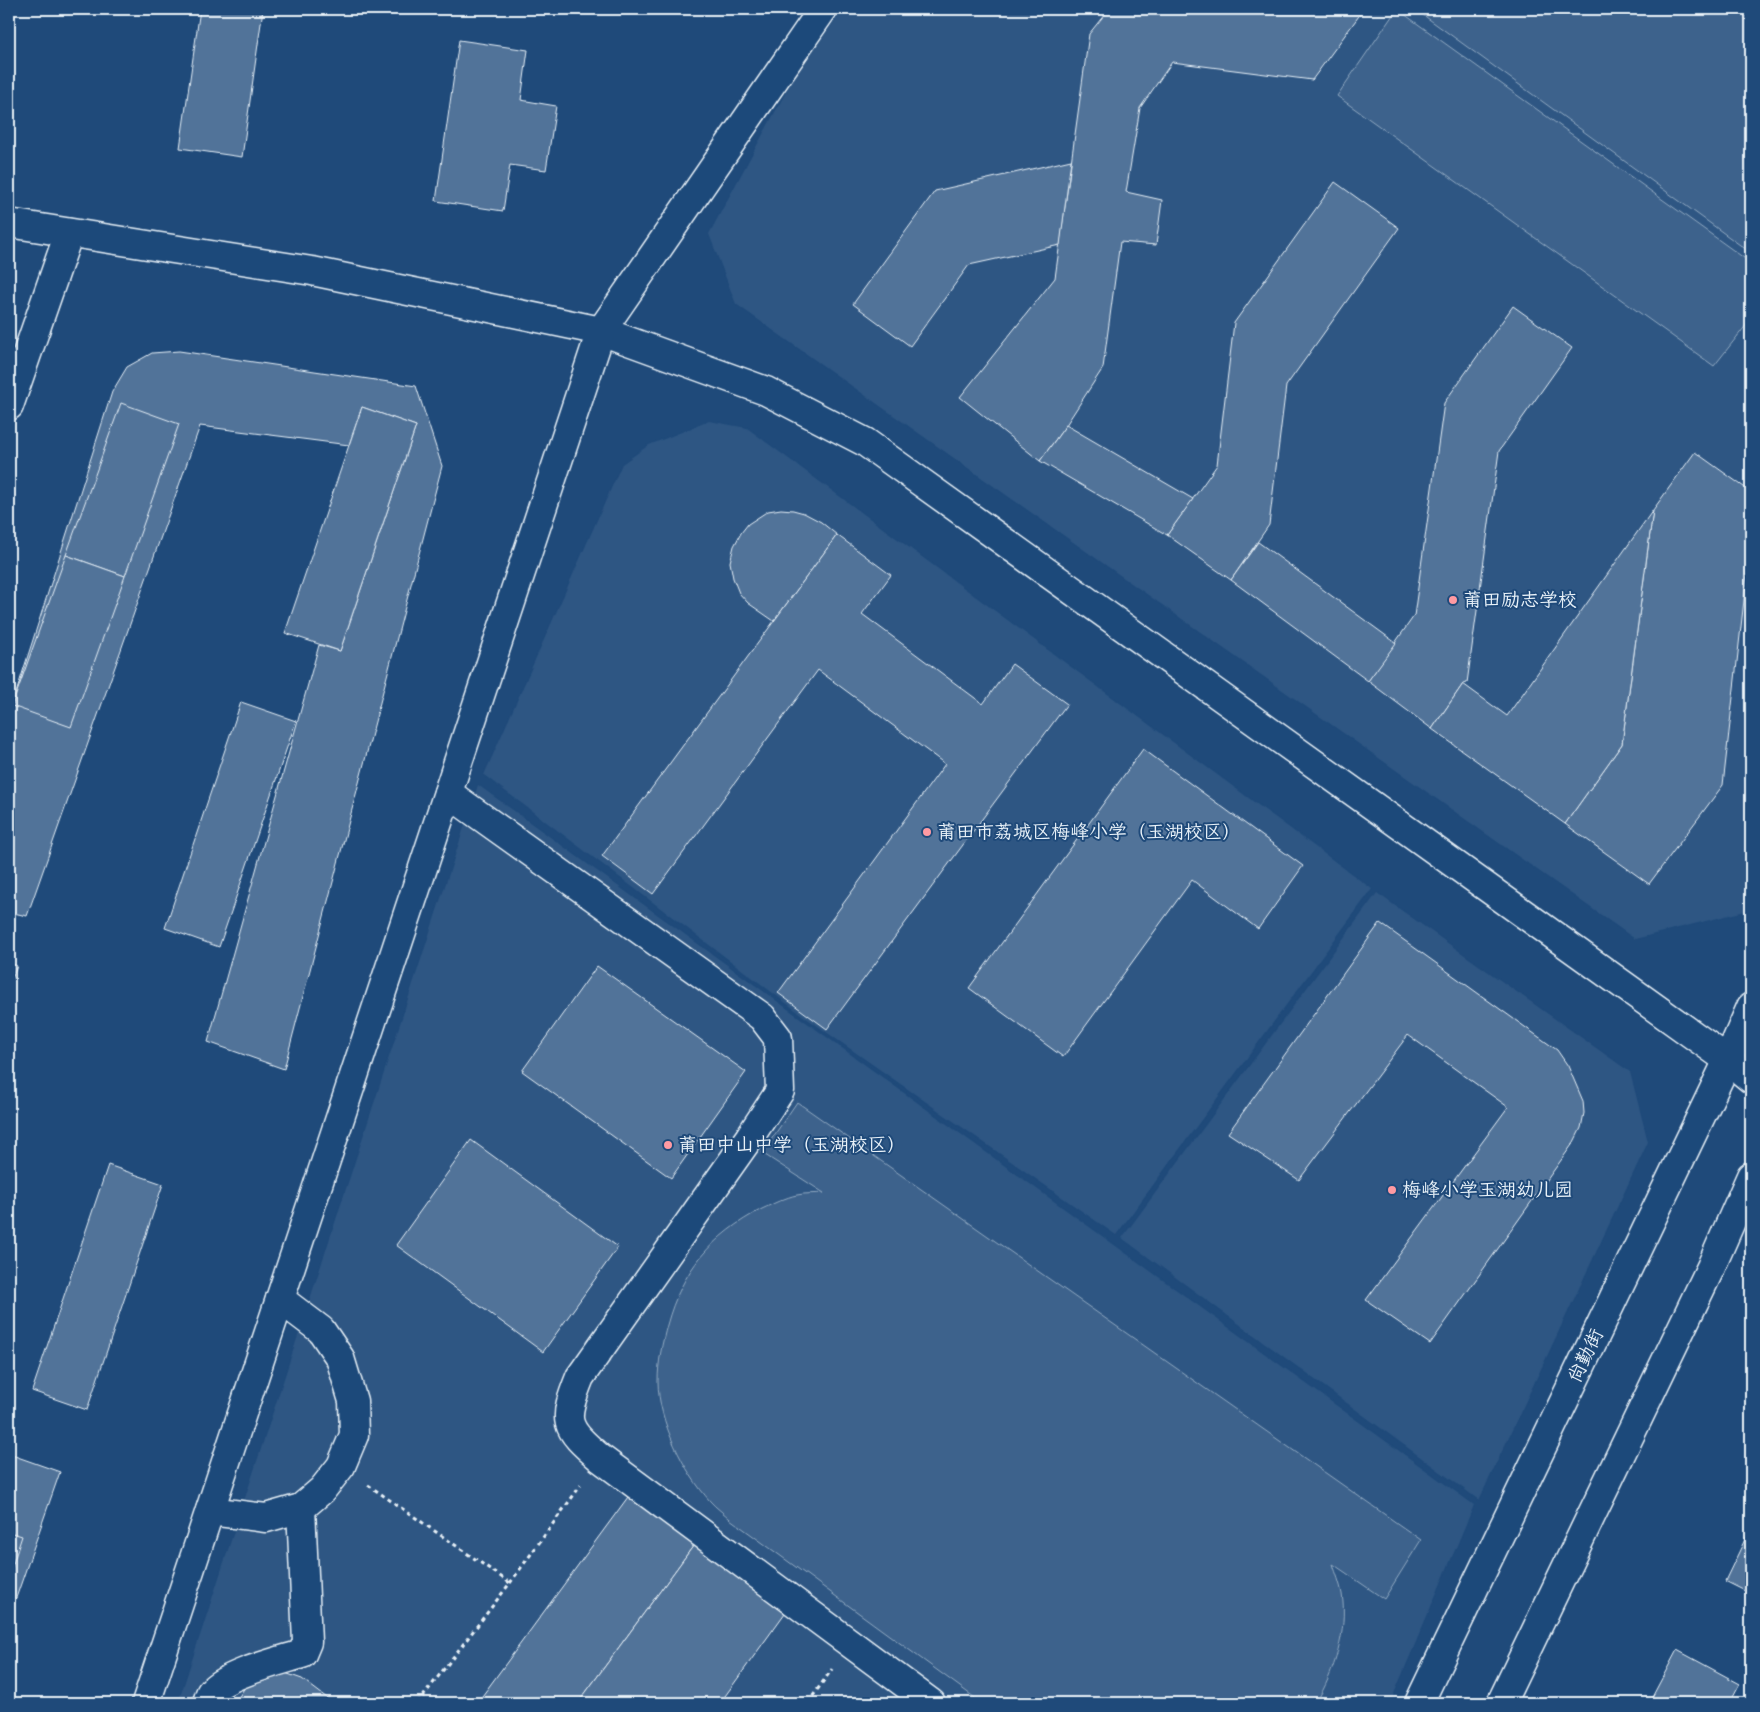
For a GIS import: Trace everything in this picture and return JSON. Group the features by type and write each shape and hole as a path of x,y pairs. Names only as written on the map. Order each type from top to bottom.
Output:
{"street":[{"path":"146,1703 601,331 823,9"},
{"path":"9,223 312,271 601,331 766,391 865,442 1728,1060 1751,1079"},
{"path":"9,406 69,233"},
{"path":"448,792 762,1017 778,1038 780,1091 749,1138 580,1377 569,1403 569,1422 577,1438 600,1458 931,1703"},
{"name":"尚勤街","path":"1419,1703 1728,1060 1751,1007"},
{"path":"1501,1703 1711,1267 1751,1176"},
{"path":"210,1511 266,1518 301,1508 322,1490 341,1466 354,1435 353,1401 340,1358 321,1330 280,1299"},
{"path":"207,1703 211,1692 226,1680 302,1654 307,1642 301,1508"}],"path":[{"path":"418,1703 510,1583 600,1458"},
{"path":"341,1466 510,1583"},
{"path":"808,1703 851,1644"}],"shaded area":[{"name":"莆田励志学校","path":"843,9 1751,9 1751,896 1745,911 1635,939 736,304 709,234 794,77"},
{"path":"1397,9 1751,263 1751,319 1714,366 1337,96"},
{"path":"1415,9 1751,9 1751,253"},
{"name":"莆田市荔城区梅峰小学（玉湖校区）","path":"709,421 747,428 1372,889 1116,1235 802,1015 484,775 622,464 649,445"},
{"name":"莆田中山中学（玉湖校区）","path":"478,785 1474,1505 1390,1703 178,1703"},
{"name":"梅峰小学玉湖幼儿园","path":"1377,893 1630,1072 1648,1142 1479,1500 1122,1238"},
{"path":"797,1102 1421,1540 1384,1599 1333,1564 1342,1594 1343,1622 1334,1665 1316,1703 982,1703 730,1519 710,1501 682,1461 662,1413 658,1381 663,1339 673,1305 690,1271 701,1256 728,1230 744,1219 780,1201 800,1194 824,1193 762,1153"}],"building":[{"path":"200,9 263,9 242,157 180,148"},
{"path":"1109,9 1364,9 1312,80 1172,62 1140,108 1126,192 1162,200 1156,245 1120,242 1103,368 1040,461 960,397 1055,278 1089,34"},
{"path":"459,40 528,50 521,100 556,106 546,170 510,165 503,211 436,201"},
{"path":"1071,160 1060,245 969,265 910,346 853,304 935,191"},
{"path":"1335,182 1399,228 1286,386 1269,525 1231,580 1167,535 1217,465 1234,323"},
{"path":"1513,306 1572,348 1499,451 1467,683 1463,684 1432,729 1368,681 1414,616 1444,403"},
{"path":"179,351 416,386 442,466 284,1069 208,1042 319,645 340,651 416,426 362,407 349,445 200,426 27,916 9,912 9,715 112,392 127,367 152,353"},
{"path":"121,403 179,424 125,576 66,555"},
{"path":"362,407 416,426 340,651 285,633"},
{"path":"1066,425 1193,499 1167,535 1040,461"},
{"path":"1695,452 1751,492 1751,561 1748,565 1723,785 1649,884 1565,824 1622,744 1653,510"},
{"path":"781,509 804,513 821,522 837,535 774,621 748,603 739,593 733,578 730,562 734,546 748,524 768,511"},
{"path":"1653,510 1622,744 1565,824 1432,729 1463,684 1507,716"},
{"path":"837,535 891,575 862,614 983,704 1012,664 1067,704 827,1029 778,993 945,764 818,670 653,894 602,856"},
{"path":"1258,542 1396,643 1368,681 1231,580"},
{"path":"66,555 125,576 71,727 12,706"},
{"path":"241,702 296,721 219,947 165,928"},
{"path":"1143,749 1303,866 1258,929 1192,880 1063,1057 969,988"},
{"path":"1380,923 1557,1050 1568,1066 1583,1101 1584,1113 1581,1128 1574,1142 1430,1344 1366,1300 1508,1107 1408,1035 1299,1180 1228,1133"},
{"path":"9,962 17,966 9,987"},
{"path":"597,966 746,1072 671,1178 522,1071"},
{"path":"471,1140 618,1247 543,1352 396,1245"},
{"path":"108,1165 163,1184 87,1410 32,1391"},
{"path":"9,1454 60,1472 9,1618"},
{"path":"628,1497 694,1545 578,1703 477,1703"},
{"path":"1751,1527 1751,1594 1725,1581"},
{"path":"9,1532 22,1536 9,1576"},
{"path":"694,1545 785,1613 720,1703 578,1703"},
{"path":"1677,1650 1740,1684 1730,1703 1649,1703"},
{"path":"285,1673 302,1679 327,1698 323,1703 235,1703 245,1687 254,1680"},
{"path":"327,1698 335,1703 323,1703"}],"place":[{"name":"莆田励志学校","path":"1453,600"},
{"name":"莆田市荔城区梅峰小学（玉湖校区）","path":"927,832"},
{"name":"莆田中山中学（玉湖校区）","path":"668,1145"},
{"name":"梅峰小学玉湖幼儿园","path":"1392,1190"}]}
